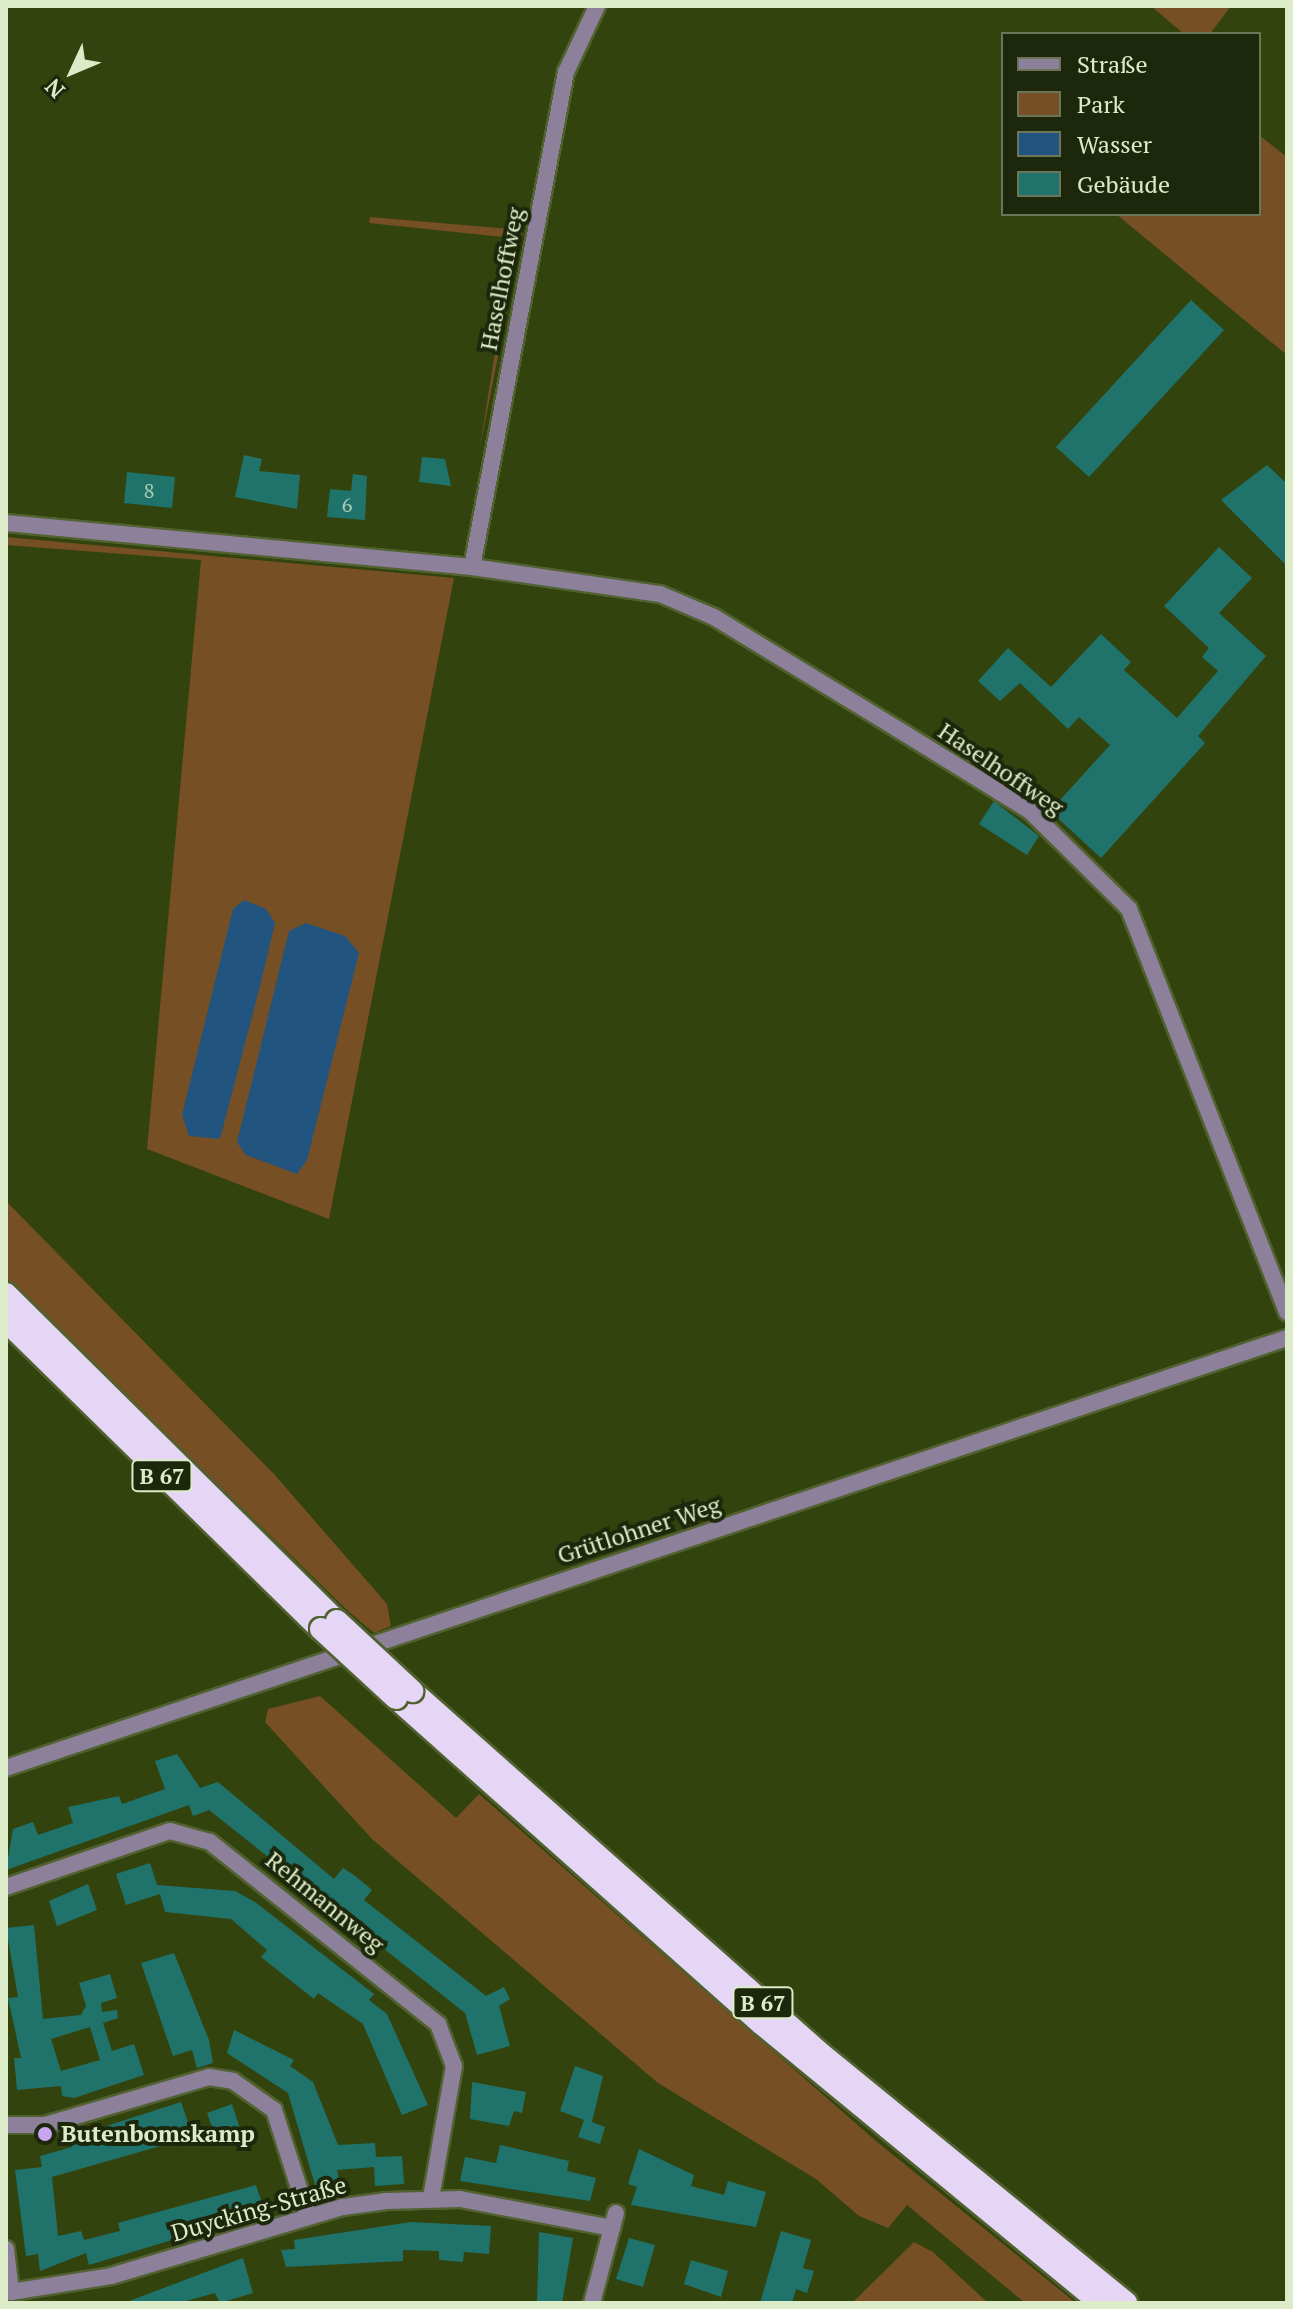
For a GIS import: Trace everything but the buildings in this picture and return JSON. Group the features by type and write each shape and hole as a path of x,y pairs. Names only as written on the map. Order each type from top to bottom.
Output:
{"highway":[{"name":"B 67","path":"6,1294 329,1625"},
{"name":"B 67","path":"6,1321 404,1695 762,2024 1100,2303"},
{"name":"B 67","path":"404,1695 820,2053 1126,2303"}],"street":[{"name":"Haselhoffweg","path":"472,567 566,72 597,6"},
{"name":"Haselhoffweg","path":"6,523 472,567 660,594 714,617 1030,811 1100,875 1129,909 1287,1312"},
{"name":"Grütlohner Weg","path":"6,1768 1287,1338"},
{"name":"Rehmannweg","path":"6,1887 170,1831 210,1842 438,2024 454,2066 431,2198"},
{"path":"6,2125 77,2117 209,2077 233,2081 274,2110 308,2216"},
{"name":"Duycking-Straße","path":"6,2249 11,2292 57,2288 308,2216 431,2198 614,2220 592,2303"}],"green space":[{"path":"1151,6 1231,6 1212,32 1182,32"},
{"path":"1261,137 1287,157 1287,355 1118,216 1261,216"},
{"path":"370,217 523,230 480,447 513,238 369,223"},
{"path":"6,537 454,578 329,1219 147,1149 201,560 6,545"},
{"path":"6,1201 274,1474 387,1604 391,1626 374,1633 348,1611 6,1278"},
{"path":"320,1696 456,1818 479,1794 876,2141 1076,2303 1025,2303 907,2205 888,2228 859,2216 816,2179 658,2083 372,1839 265,1722 268,1709"},
{"path":"914,2242 933,2252 988,2303 852,2303"}],"water":[{"path":"244,900 266,909 275,923 220,1139 189,1136 182,1115 233,909"},
{"path":"306,923 345,936 359,953 307,1160 297,1174 246,1155 237,1142 289,931"}],"place":[{"name":"Butenbomskamp","path":"45,2134"}]}
